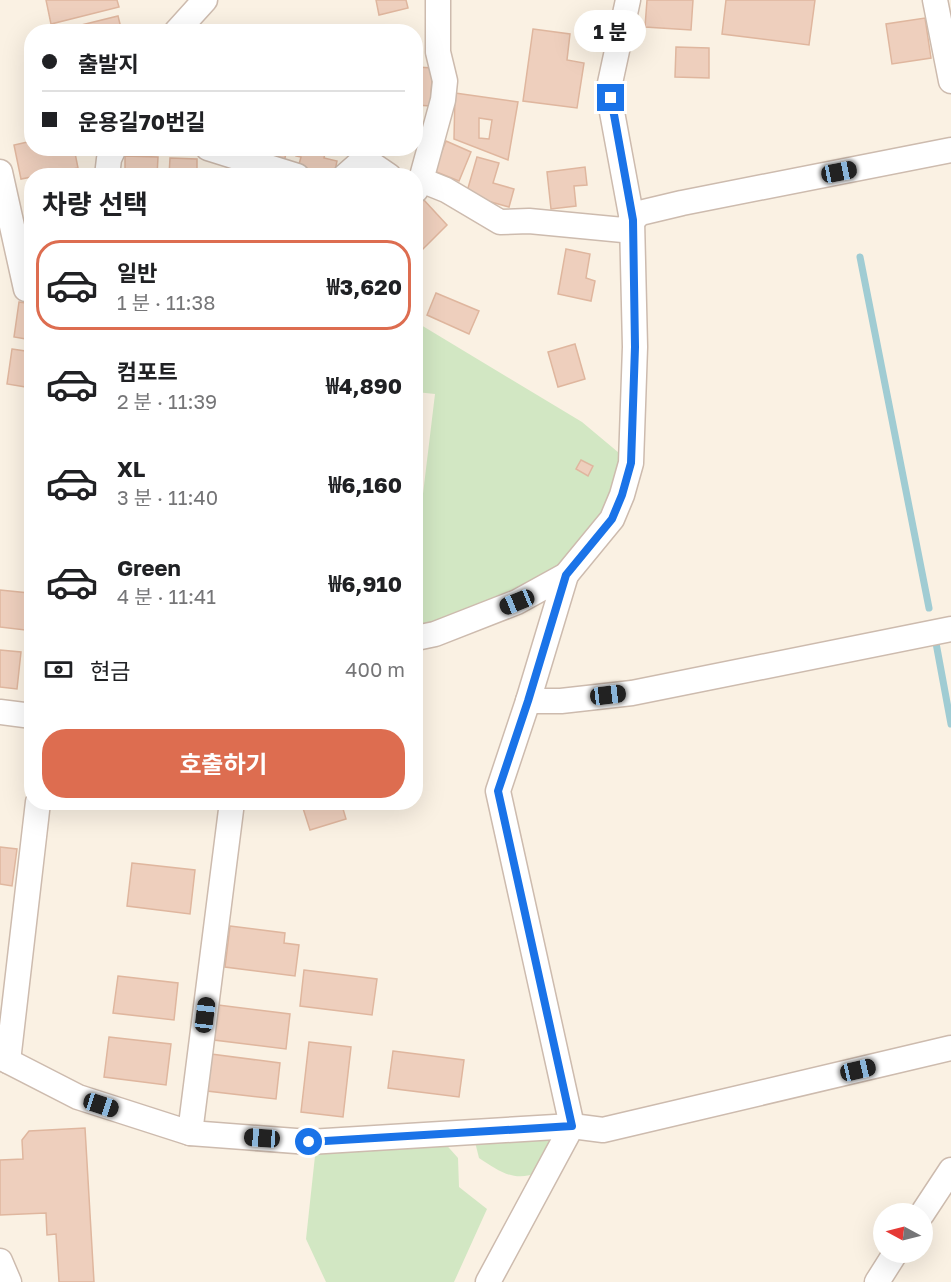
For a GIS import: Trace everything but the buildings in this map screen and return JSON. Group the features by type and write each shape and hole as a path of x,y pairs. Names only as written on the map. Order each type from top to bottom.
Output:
{"street":[{"path":"183,24 205,0"},
{"path":"423,168 443,100 444,81 438,52 438,0"},
{"path":"423,637 517,602 566,575 612,519 622,495 631,463 635,347 633,220 612,112 610,83 628,0"},
{"path":"934,0 951,81"},
{"path":"423,186 446,190 500,222 529,221 623,230 640,213 682,202 951,150"},
{"path":"233,156 272,168"},
{"path":"354,168 362,161 377,168"},
{"path":"0,172 7,235 24,283"},
{"path":"488,1282 572,1126 498,791 566,575"},
{"path":"528,701 561,701 632,693 951,629"},
{"path":"0,712 24,715"},
{"path":"37,810 4,1059 78,1097 190,1133 309,1142 572,1126 603,1130 951,1048"},
{"path":"190,1133 231,810"},
{"path":"929,1203 951,1170"},
{"path":"0,1261 9,1282"},
{"path":"877,1282 889,1263"}],"green space":[{"path":"423,326 582,422 631,463 566,575 423,635 423,494 435,394 423,393"},
{"path":"556,1132 539,1172 522,1176 507,1174 479,1158 474,1138"},
{"path":"442,1140 458,1158 459,1187 487,1209 454,1282 326,1282 306,1239 315,1156 340,1147"}],"waterway":[{"path":"860,257 929,608"},
{"path":"936,643 951,724"}],"route":[{"path":"309,1142 572,1126 498,791 566,575 612,519 631,463 635,347 633,220 611,98"}]}
